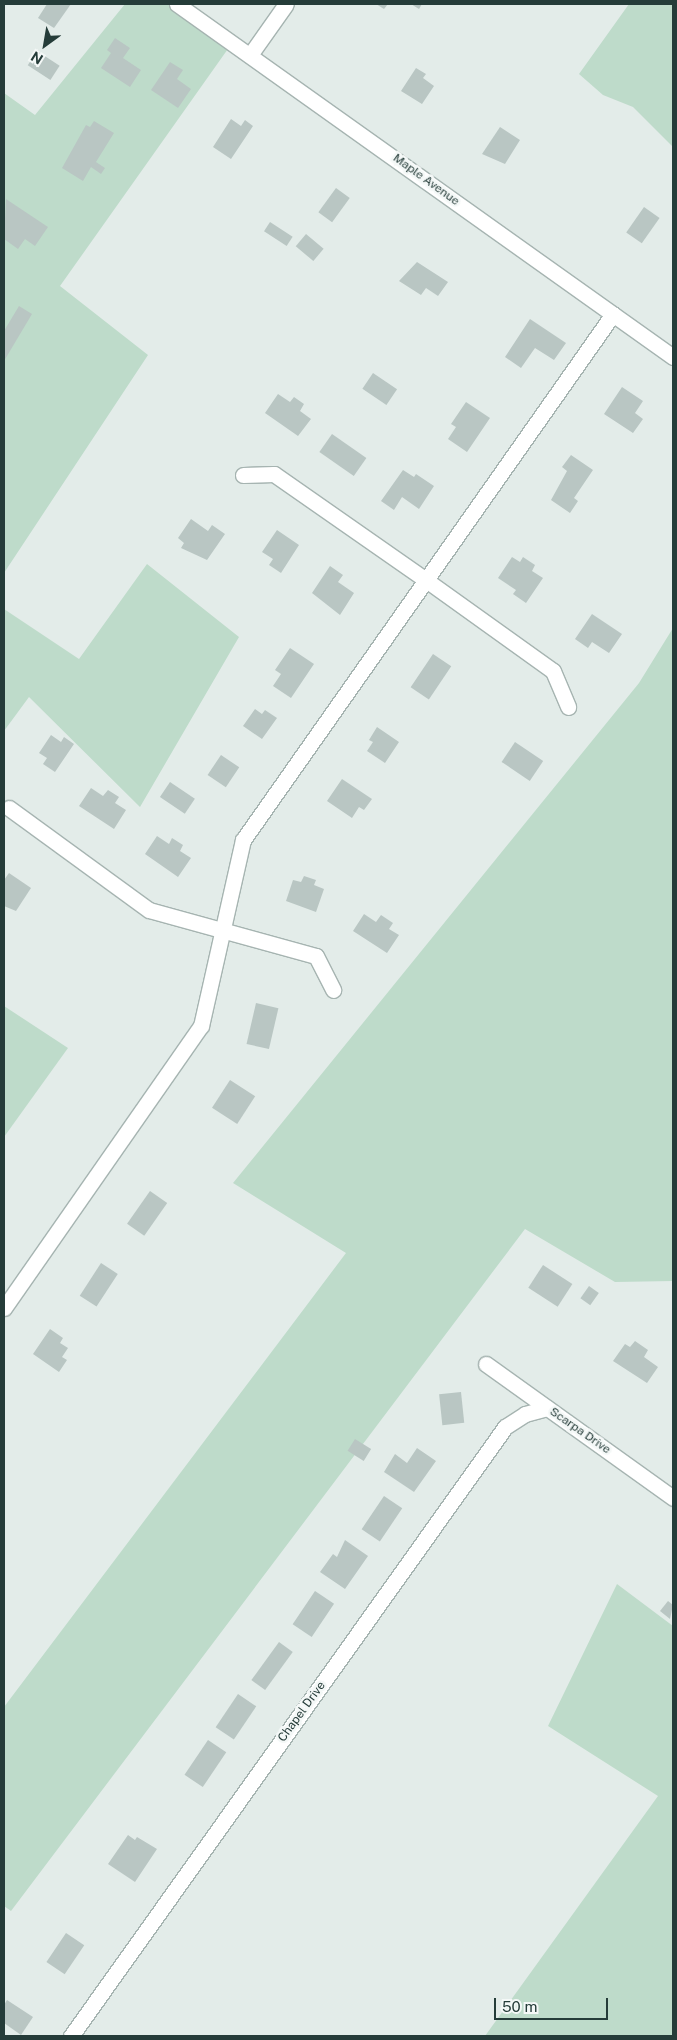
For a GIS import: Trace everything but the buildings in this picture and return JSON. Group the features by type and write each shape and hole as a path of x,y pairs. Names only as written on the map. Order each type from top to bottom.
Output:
{"street":[{"name":"Maple Avenue","path":"178,4 673,357"},
{"path":"250,55 286,4"},
{"path":"4,1308 201,1026 243,840 613,314"},
{"path":"244,475 274,474 426,580 553,671 568,707"},
{"path":"8,808 149,910 316,956 333,990"},
{"name":"Scarpa Drive","path":"486,1364 673,1498"},
{"name":"Chapel Drive","path":"71,2036 505,1427 515,1418 548,1408"}],"green space":[{"path":"125,4 171,4 230,46 60,286 148,355 4,573 4,93 35,115"},
{"path":"629,4 673,4 673,147 633,107 603,95 579,74"},
{"path":"147,564 239,637 140,807 29,697 4,731 4,609 79,659"},
{"path":"673,628 673,1281 615,1282 525,1229 11,1911 4,1906 4,1707 346,1253 233,1183 639,683"},
{"path":"4,1006 68,1048 4,1137"},
{"path":"617,1584 673,1626 673,2036 485,2036 658,1796 548,1726"}]}
